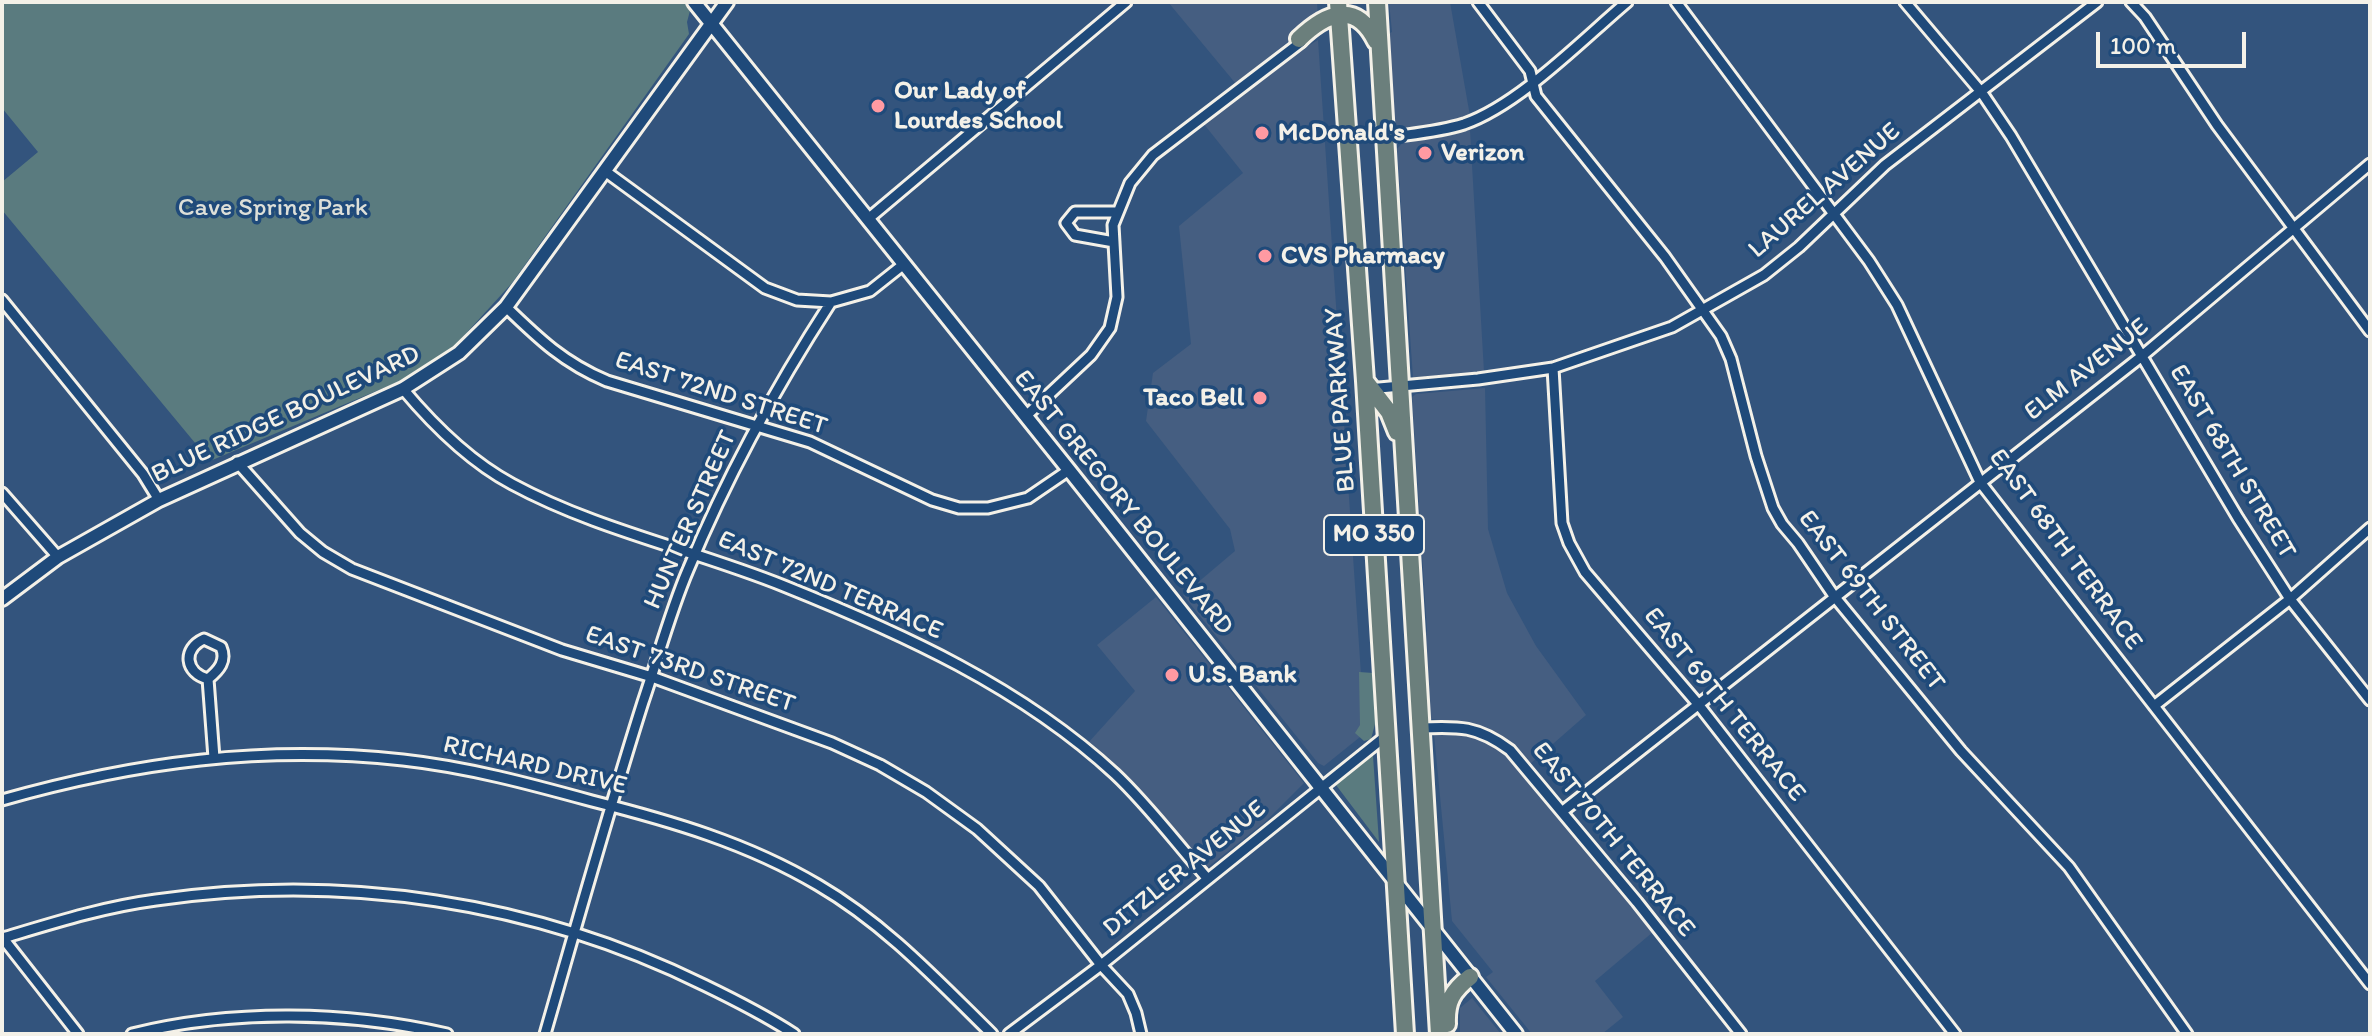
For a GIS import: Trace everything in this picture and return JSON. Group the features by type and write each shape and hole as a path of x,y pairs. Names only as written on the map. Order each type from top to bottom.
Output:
{"highway":[{"name":"MO 350","path":"1377,2 1439,1034"},
{"path":"1300,41 1338,7 1369,24 1380,50"},
{"name":"BLUE PARKWAY","path":"1338,7 1367,386 1405,1034"},
{"path":"1300,41 1320,33 1340,36"},
{"path":"1367,386 1389,412 1403,449"},
{"path":"1447,1034 1448,1002 1455,990 1470,977"}],"main road":[{"name":"EAST GREGORY BOULEVARD","path":"694,2 1516,1034"},
{"name":"BLUE RIDGE BOULEVARD","path":"2,599 58,557 159,500 403,389 459,353 506,307 727,2"}],"street":[{"path":"868,219 1126,2"},
{"name":"EAST 69TH STREET","path":"1478,2 1530,71 1536,96 1665,257 1721,336 1731,359 1773,508 1834,596 1961,751 2069,867 2187,1034"},
{"path":"1385,138 1465,123 1502,104 1533,82 1627,2"},
{"name":"EAST 68TH TERRACE","path":"1676,2 1834,213 1897,305 1980,482 2370,984"},
{"name":"EAST 68TH STREET","path":"1905,2 1982,93 2011,136 2238,518 2290,599 2370,700"},
{"name":"LAUREL AVENUE","path":"1367,386 1478,379 1553,368 1649,337 1704,309 1764,275 1885,165 2097,2"},
{"path":"2131,2 2145,17 2217,125 2370,331"},
{"path":"1026,416 1091,355 1110,328 1117,297 1113,225 1130,183 1153,155 1300,41"},
{"name":"ELM AVENUE","path":"1563,811 2142,356 2370,164"},
{"path":"605,171 765,288 797,300 831,302 870,291 904,264"},
{"path":"1114,242 1075,235 1066,223 1075,212 1116,212"},
{"path":"2,300 143,474 159,500"},
{"name":"HUNTER STREET","path":"545,1034 610,805 695,553 756,427 831,302"},
{"name":"EAST 72ND STREET","path":"506,307 550,350 583,371 810,442 932,500 959,508 988,508 1028,498 1069,470"},
{"name":"EAST 69TH TERRACE","path":"1553,368 1560,507 1569,543 1585,572 1698,704 1955,1034"},
{"name":"EAST 72ND TERRACE","path":"403,389 452,441 511,483 564,508 695,553 848,613 945,659 1017,698 1064,731 1116,775 1207,878"},
{"name":"EAST 73RD STREET","path":"237,462 300,533 323,552 352,569 562,650 652,677 832,743 880,765 926,792 977,829 1024,871 1101,965"},
{"path":"2,493 58,557"},
{"path":"2154,706 2290,599 2370,528"},
{"path":"208,679 193,672 188,661 189,651 195,643 204,639 221,647 223,654 222,664 208,679 214,758"},
{"name":"EAST 70TH TERRACE","path":"1420,728 1466,727 1492,737 1516,756 1741,1034"},
{"name":"DITZLER AVENUE","path":"1009,1034 1101,965 1387,735"},
{"name":"RICHARD DRIVE","path":"2,800 111,772 214,758 304,754 404,760 503,777 726,840 774,861 864,915 905,948 992,1034"},
{"path":"78,1034 2,937 76,915 154,900 232,891 295,889 374,892 436,900 498,912 574,933 667,967 750,1007 794,1034"},
{"path":"1101,965 1128,994 1141,1034"},
{"path":"132,1034 200,1022 263,1017 377,1022 447,1034"}],"shaded area":[{"path":"1168,2 1317,2 1318,17 1236,84"},
{"path":"1389,2 1450,2 1470,116 1415,129 1392,126 1385,35 1392,32"},
{"path":"1318,40 1365,733 1324,766 1318,763 1183,595 1235,551 1230,529 1146,421 1153,373 1191,344 1179,226 1243,173 1203,123 1283,61"},
{"path":"1470,130 1484,372 1413,378 1397,149 1404,141"},
{"path":"1485,388 1488,529 1507,593 1536,646 1586,715 1530,764 1499,735 1475,725 1431,719 1428,715 1422,641 1427,631 1412,397 1416,394"},
{"path":"1156,597 1304,783 1265,822 1208,867 1201,865 1120,773 1088,743 1135,691 1097,645"},
{"path":"1456,732 1481,736 1498,745 1516,762 1653,932 1595,981 1623,1017 1602,1034 1532,1034 1486,977 1493,972 1452,921 1434,734"},
{"path":"1472,998 1501,1034 1460,1034 1460,1008"}],"green space":[{"name":"Cave Spring Park","path":"2,2 687,2 691,7 687,22 689,34 512,283 449,352 400,381 210,461 2,210 2,182 38,152 2,108"},
{"path":"1359,672 1373,673 1377,717 1371,739 1364,741 1355,733 1360,725"},
{"path":"1370,753 1373,756 1379,842 1336,785 1338,778"}],"place":[{"name":"Our Lady of Lourdes School","path":"878,106"},
{"name":"McDonald's","path":"1262,133"},
{"name":"Verizon","path":"1425,153"},
{"name":"CVS Pharmacy","path":"1265,256"},
{"name":"Taco Bell","path":"1260,398"},
{"name":"U.S. Bank","path":"1172,675"}]}
